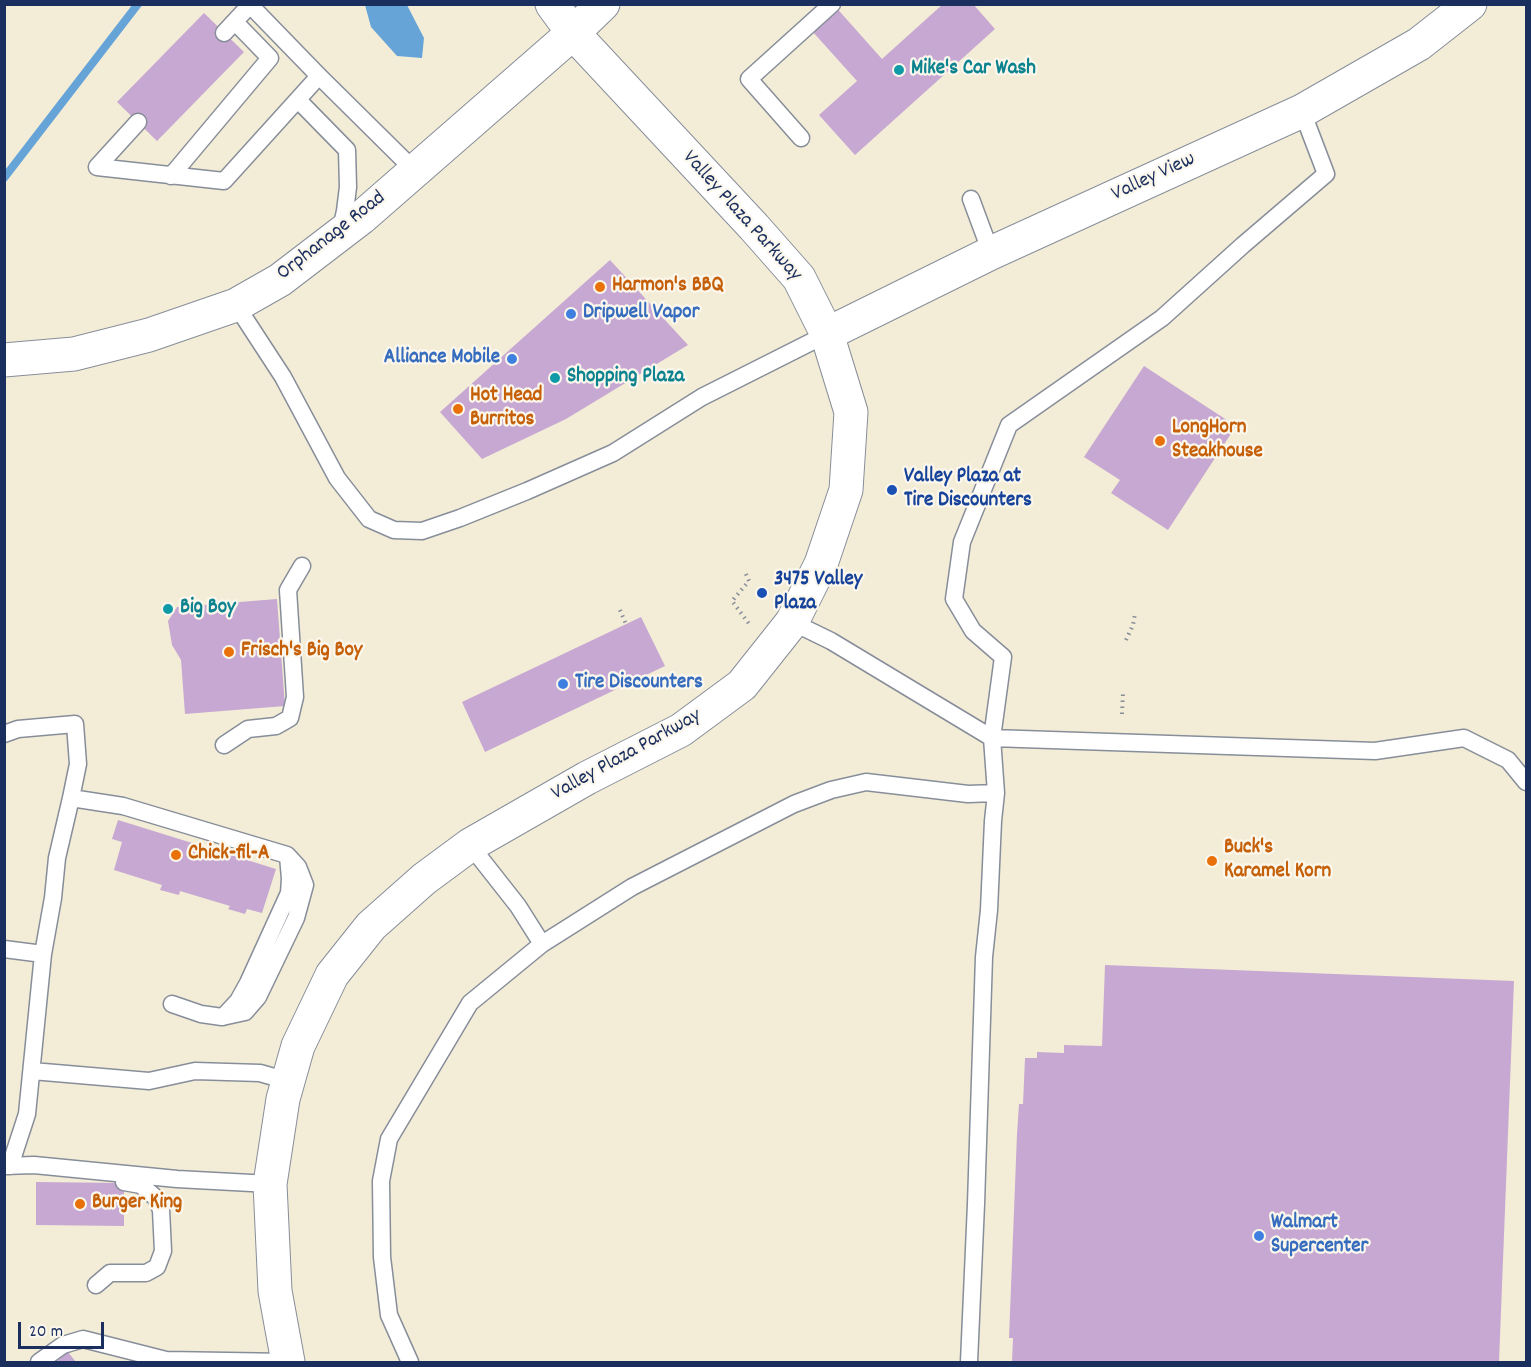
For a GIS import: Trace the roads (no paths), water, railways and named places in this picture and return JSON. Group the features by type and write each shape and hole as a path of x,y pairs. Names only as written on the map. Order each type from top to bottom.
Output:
{"street":[{"name":"Valley Plaza Parkway","path":"288,1362 275,1291 270,1184 283,1099 298,1046 332,975 371,926 424,879 470,845 587,778 681,730 742,685 792,622 821,564 846,490 851,412 827,334 799,278 573,33 552,4"},
{"name":"Orphanage Road","path":"4,360 74,354 149,335 236,305 280,280 361,218 573,33 603,4"},
{"name":"Valley View","path":"827,334 991,253 1302,111 1419,44 1470,4"}],"lane":[{"path":"801,138 749,79 832,4"},
{"path":"171,176 270,58 230,27 250,5 415,171"},
{"path":"138,122 97,167 224,181 319,76"},
{"path":"298,100 346,150 348,187 339,235"},
{"path":"969,1362 984,957 996,793 992,738 1003,657 973,631 954,599 962,542 1009,425 1162,318 1326,174 1302,111"},
{"path":"971,200 991,253"},
{"path":"236,305 283,377 337,478 369,519 394,530 422,531 441,525 527,491 613,453 702,397 827,334"},
{"path":"224,745 248,729 276,726 290,718 295,697 288,590 302,566"},
{"path":"792,622 831,641 992,738 1375,751 1464,738 1508,760 1527,782"},
{"path":"9,729 75,724 78,764 57,858 27,1114 7,1166 34,1165 177,1179 270,1184"},
{"path":"410,1362 389,1315 382,1257 381,1181 389,1140 470,1003 542,944 632,888 794,804 831,790 866,782 968,794 996,793"},
{"path":"72,798 123,806 287,855 298,867 305,885 296,918 258,997 245,1012 222,1017 201,1014 172,1004"},
{"path":"470,845 519,906 542,944"},
{"path":"4,949 44,954"},
{"path":"32,1071 148,1081 195,1071 260,1073 288,1081"},
{"path":"61,1168 72,1178 130,1182 141,1185 156,1198 161,1210 163,1251 157,1267 146,1273 110,1273 96,1285"},
{"path":"39,1362 63,1345 83,1339 166,1361 288,1362"}],"water":[{"path":"365,5 407,5 424,38 422,58 397,56 371,27"}],"waterway":[{"path":"4,178 138,4"}],"place":[{"name":"Mike's Car Wash","path":"899,70"},
{"name":"Harmon's BBQ","path":"600,287"},
{"name":"Dripwell Vapor","path":"571,314"},
{"name":"Alliance Mobile","path":"512,359"},
{"name":"Shopping Plaza","path":"555,378"},
{"name":"Hot Head Burritos","path":"458,409"},
{"name":"LongHorn Steakhouse","path":"1160,441"},
{"name":"Valley Plaza at Tire Discounters","path":"892,490"},
{"name":"3475 Valley Plaza","path":"762,593"},
{"name":"Big Boy","path":"168,609"},
{"name":"Frisch's Big Boy","path":"229,652"},
{"name":"Tire Discounters","path":"563,684"},
{"name":"Chick-fil-A","path":"176,855"},
{"name":"Buck's Karamel Korn","path":"1212,861"},
{"name":"Burger King","path":"80,1204"},
{"name":"Walmart Supercenter","path":"1259,1236"}]}
